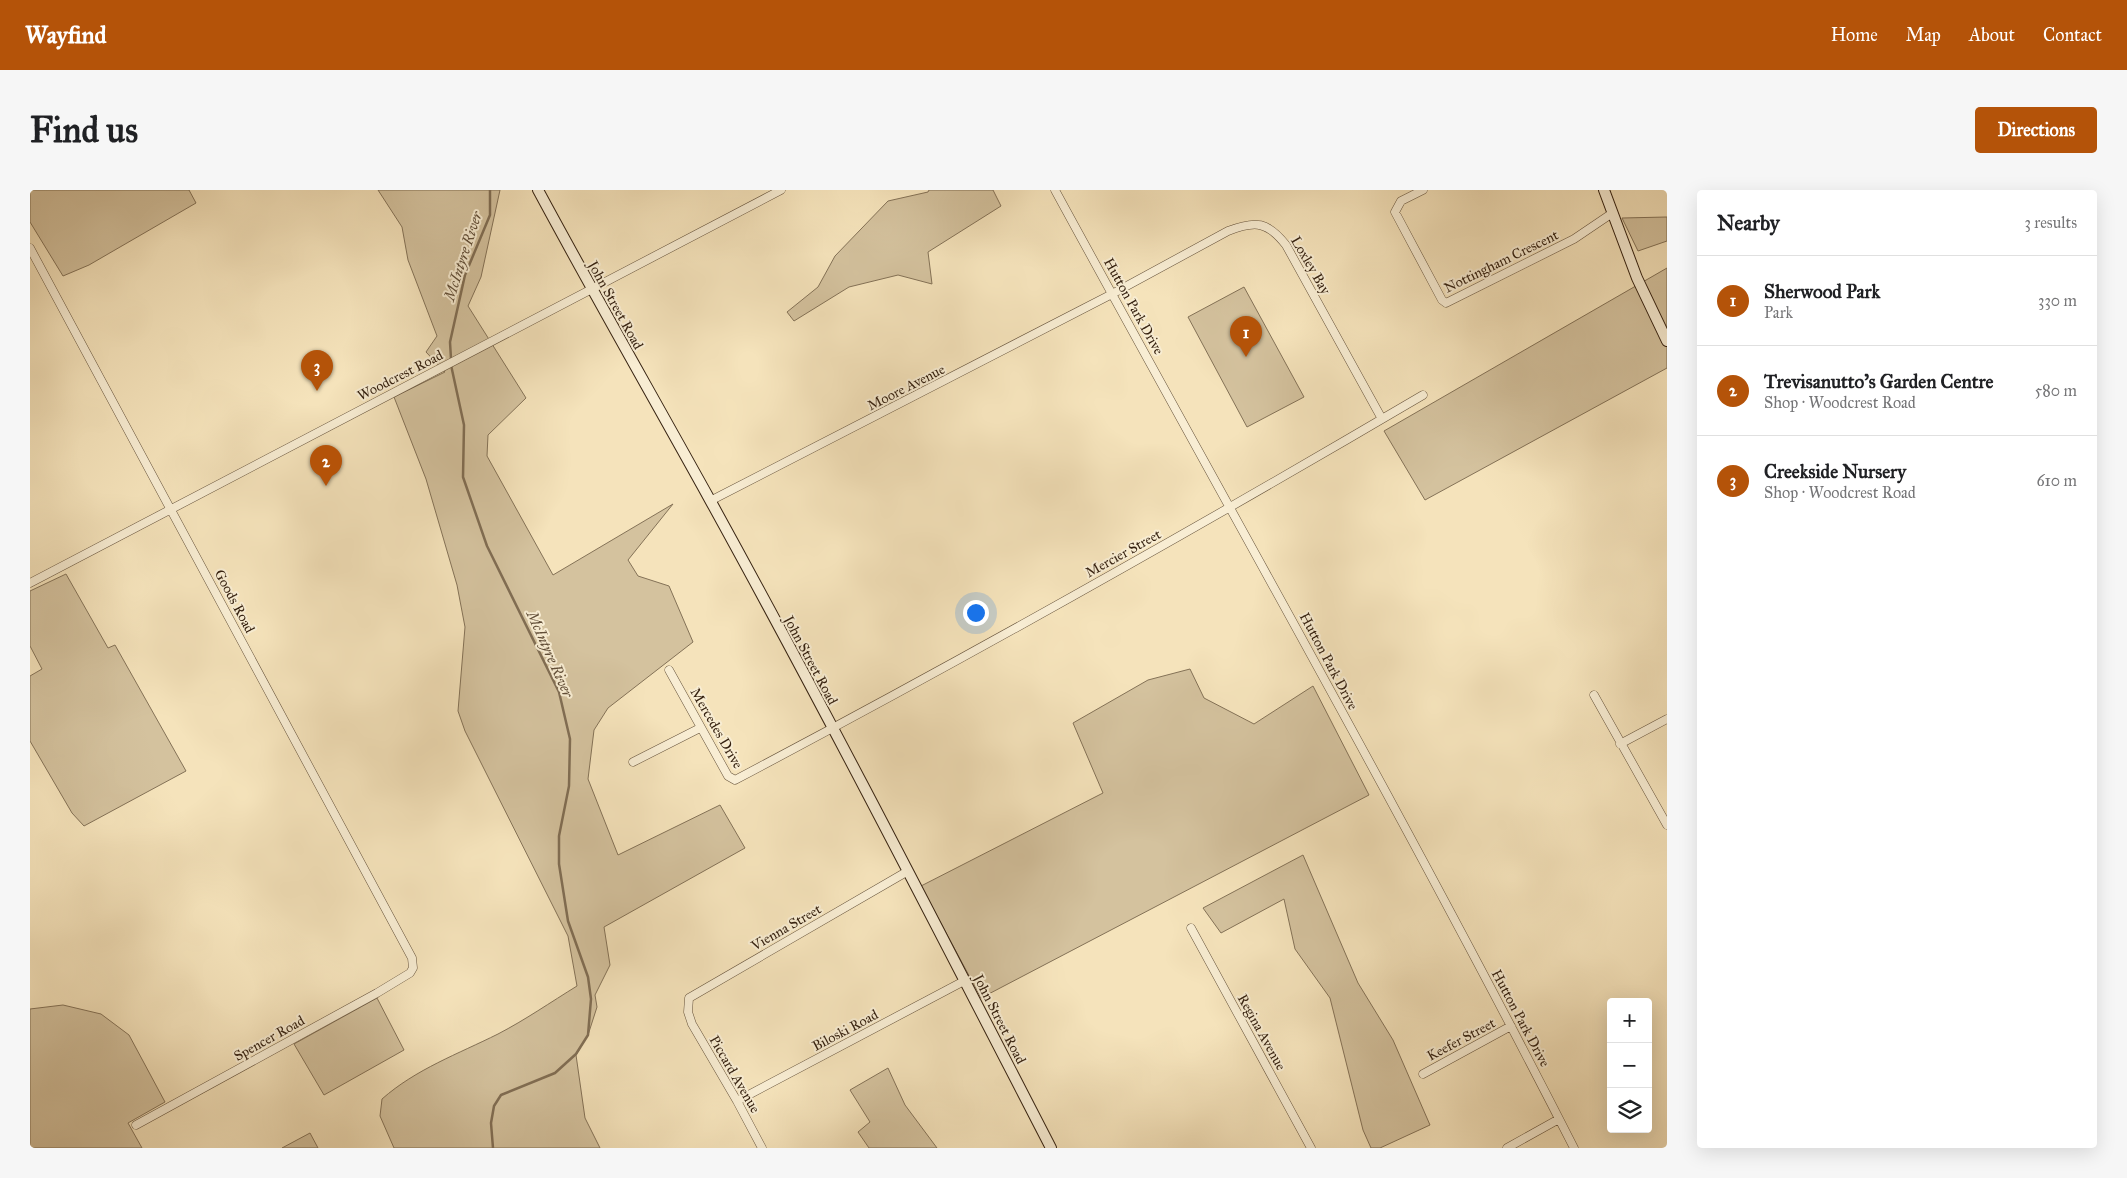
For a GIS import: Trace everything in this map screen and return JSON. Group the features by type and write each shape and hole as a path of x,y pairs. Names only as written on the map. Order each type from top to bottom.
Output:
{"main road":[{"name":"John Street Road","path":"538,190 591,290 710,501 908,871 1051,1148"},
{"path":"1604,190 1611,214 1637,278 1667,341"}],"street":[{"name":"Woodcrest Road","path":"30,582 781,190"},
{"name":"Hutton Park Drive","path":"1056,190 1112,294 1232,507 1511,1026 1574,1148"},
{"name":"Nottingham Crescent","path":"1423,190 1401,201 1395,212 1442,300 1446,303 1574,240 1611,214"},
{"name":"Loxley Bay","path":"1112,294 1228,231 1244,225 1266,226 1277,233 1286,245 1382,419"},
{"name":"Goods Road","path":"30,248 403,938 412,958 413,968"},
{"name":"Moore Avenue","path":"710,501 1112,294"},
{"name":"Mercier Street","path":"832,729 1232,507 1423,395"},
{"name":"Mercedes Drive","path":"669,670 728,776 735,780 832,729"},
{"path":"1594,695 1667,825"},
{"path":"1620,744 1667,719"},
{"path":"633,762 700,728"},
{"name":"Vienna Street","path":"688,1012 689,998 908,871"},
{"name":"Regina Avenue","path":"1191,928 1311,1148"},
{"name":"Spencer Road","path":"136,1126 377,993 410,973 413,968"},
{"name":"Biloski Road","path":"737,1100 964,981"},
{"name":"Piccard Avenue","path":"688,1012 692,1024 737,1100 762,1148"},
{"name":"Keefer Street","path":"1423,1074 1511,1026"},
{"path":"1506,1148 1559,1119"}],"shaded area":[{"path":"30,190 189,190 196,203 89,265 63,276 30,222"},
{"path":"378,190 500,190 481,277 468,306 526,398 488,435 487,456 553,575 673,504 628,560 638,576 669,586 693,642 608,708 594,730 588,779 618,855 720,805 745,848 604,927 610,965 595,995 597,1007 588,1035 576,1055 585,1118 600,1148 394,1148 380,1116 382,1099 395,1088 438,1063 508,1029 577,986 568,936 465,731 458,711 465,627 457,585 426,479 394,397 445,372 426,352 437,336 408,260 402,227"},
{"path":"929,190 993,190 1001,206 928,252 932,284 898,275 849,287 794,321 787,312 818,287 835,256 888,201 928,192"},
{"path":"1667,217 1667,241 1638,251 1622,218"},
{"path":"1667,268 1667,368 1425,500 1384,431"},
{"path":"1244,287 1304,397 1247,427 1188,317"},
{"path":"66,574 108,648 115,645 186,771 84,826 72,813 30,741 30,676 42,669 30,646 30,591"},
{"path":"1190,669 1204,698 1254,724 1313,686 1369,795 981,998 921,886 1103,793 1073,723 1148,680"},
{"path":"1303,855 1358,983 1393,1040 1430,1125 1380,1148 1371,1148 1363,1130 1330,998 1295,949 1284,899 1221,933 1203,908"},
{"path":"377,998 404,1050 324,1095 294,1044"},
{"path":"63,1005 101,1014 129,1035 165,1102 128,1123 142,1148 30,1148 30,1009"},
{"path":"888,1068 905,1105 937,1148 869,1148 858,1132 870,1122 850,1090"},
{"path":"310,1133 318,1148 282,1148"}],"waterway":[{"name":"McIntyre River","path":"451,359 450,342 465,275 490,215 490,190"},
{"name":"McIntyre River","path":"451,365 464,425 463,477 487,546 559,692 570,739 569,786 559,836 559,864 568,921 588,977 591,999 588,1035 576,1054 555,1073 501,1095 494,1106 491,1123 493,1148"}],"place":[{"name":"Sherwood Park","path":"1246,357"},
{"name":"Creekside Nursery","path":"317,391"},
{"name":"Trevisanutto's Garden Centre","path":"326,486"}]}
